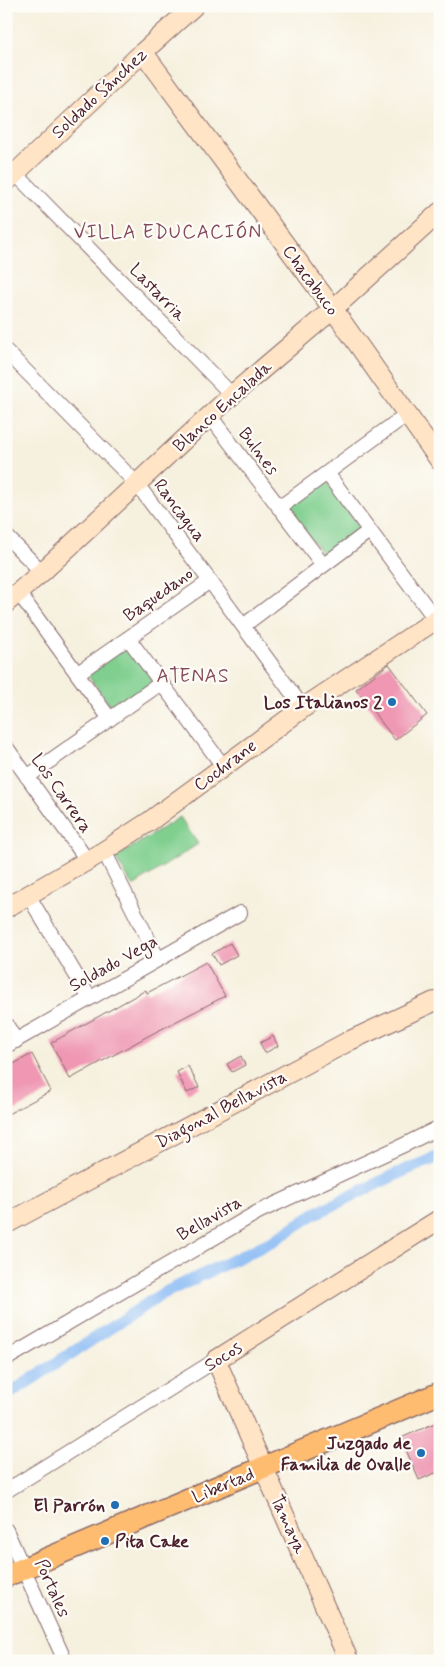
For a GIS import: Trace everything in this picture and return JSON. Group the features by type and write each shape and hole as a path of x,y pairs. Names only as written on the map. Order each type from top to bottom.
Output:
{"main road":[{"name":"Libertad","path":"15,1572 440,1393"}],"street":[{"name":"Soldado Sánchez","path":"11,177 194,6"},
{"name":"Chacabuco","path":"143,52 333,309 440,461"},
{"name":"Lastarria","path":"11,177 232,395"},
{"name":"Blanco Encalada","path":"12,598 232,395 333,309 440,212"},
{"name":"Rancagua","path":"6,351 136,483 303,708"},
{"path":"279,508 406,415"},
{"name":"Bulnes","path":"210,416 323,565"},
{"path":"327,473 369,531 438,618"},
{"path":"242,626 369,531"},
{"path":"6,536 42,572"},
{"name":"Baquedano","path":"78,673 210,581"},
{"path":"12,598 78,673 110,719"},
{"name":"Cochrane","path":"6,908 104,851 150,821 303,708 438,618"},
{"name":"Baquedano","path":"128,638 223,766"},
{"path":"28,777 162,683"},
{"name":"Los Carrera","path":"6,747 87,860"},
{"path":"104,851 158,959"},
{"path":"28,895 89,998"},
{"name":"Soldado Vega","path":"11,1043 240,913"},
{"name":"Diagonal Bellavista","path":"6,1224 349,1041 440,1001"},
{"path":"6,1024 11,1043"},
{"name":"Bellavista","path":"6,1359 258,1212 440,1127"},
{"name":"Socos","path":"6,1491 438,1224"},
{"name":"Tamaya","path":"216,1360 349,1661"},
{"name":"Portales","path":"6,1530 15,1572 64,1661"}],"green space":[{"path":"326,480 363,532 325,558 288,507"},
{"path":"127,644 155,683 115,712 86,673"},
{"path":"180,817 198,844 133,886 115,858"}],"building":[{"name":"Los Italianos 2","path":"389,664 427,715 395,740 356,689"},
{"path":"230,943 237,955 219,965 212,954"},
{"path":"206,962 225,996 70,1079 51,1043 146,990 147,993"},
{"path":"273,1036 278,1046 265,1053 260,1043"},
{"path":"32,1054 51,1091 6,1115 6,1068"},
{"path":"241,1056 245,1065 232,1072 227,1064"},
{"path":"188,1066 199,1087 187,1093 177,1072"},
{"path":"435,1423 440,1433 440,1471 419,1480 401,1438"}],"waterway":[{"path":"6,1396 162,1294 273,1241 314,1214 403,1171 440,1156"}],"place":[{"name":"Los Italianos 2","path":"392,702"},
{"name":"Juzgado de Familia de Ovalle","path":"421,1453"},
{"name":"El Parrón","path":"115,1505"},
{"name":"Pita Cake","path":"105,1541"}],"district":[{"name":"VILLA EDUCACIÓN","path":"168,231"},
{"name":"ATENAS","path":"193,675"}]}
